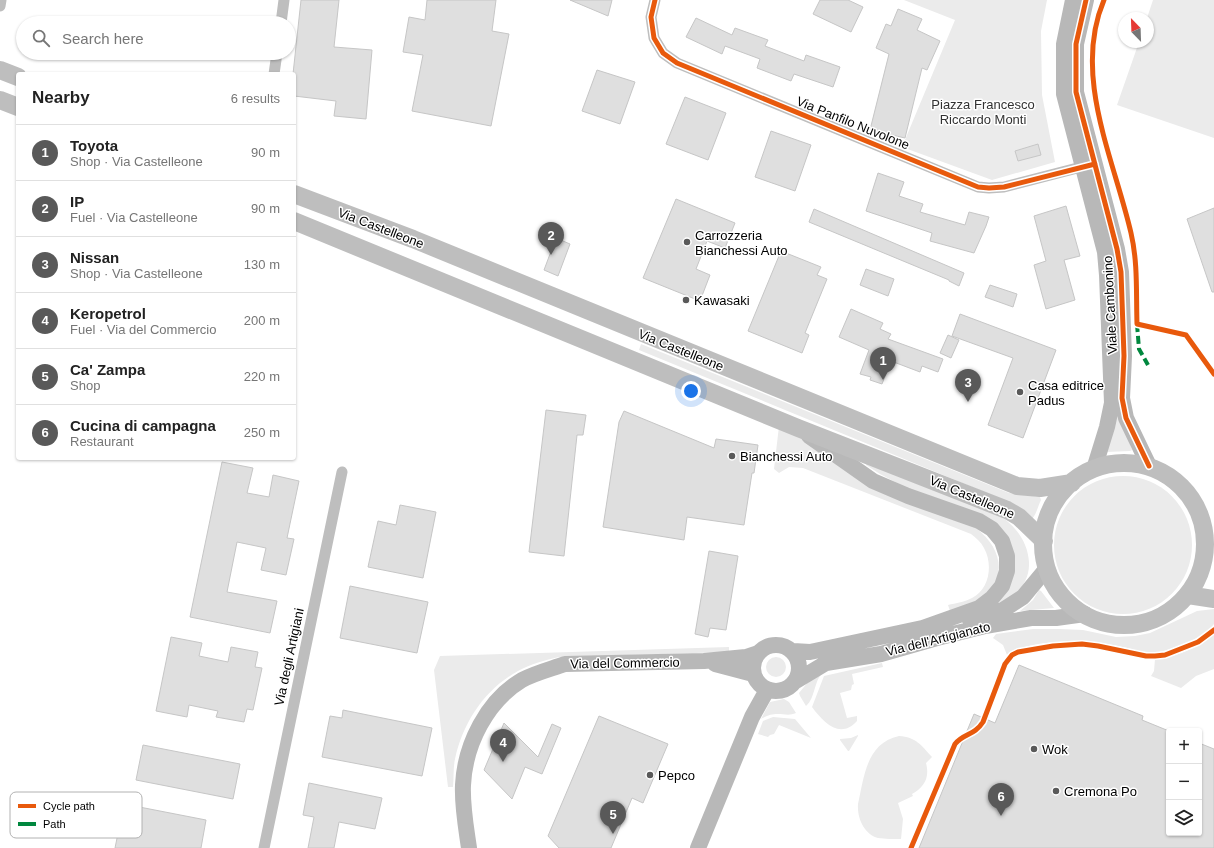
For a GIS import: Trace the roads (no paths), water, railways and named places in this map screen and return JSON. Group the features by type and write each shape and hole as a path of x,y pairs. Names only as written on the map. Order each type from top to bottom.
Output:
{"main road":[{"path":"0,70 16,76"},
{"path":"0,100 16,106"},
{"name":"Via Castelleone","path":"296,195 414,240 1017,486 1040,488 1072,483"},
{"name":"Via Castelleone","path":"296,221 798,428 1007,510 1019,517 1044,540"},
{"path":"1131,463 1149,466 1168,475 1184,489 1196,506 1209,544 1200,572 1188,595 1179,604 1146,622 1133,624 1108,623 1085,614 1075,608 1058,590 1047,568 1045,559 1045,527 1049,515 1062,492 1082,475 1094,469 1112,464 1131,463"},
{"path":"1188,595 1214,599"}],"street":[{"path":"0,6 1,0"},
{"path":"282,16 284,0"},
{"name":"Via Panfilo Nuvolone","path":"655,0 650,17 654,38 663,53 677,63 978,187 1004,187 1089,165"},
{"name":"Viale Cambonino","path":"1073,0 1064,44 1064,94 1117,249 1121,272 1124,356 1122,398 1126,418 1149,466"},
{"name":"Viale Cambonino","path":"1086,0 1076,44 1076,92 1105,252 1112,403 1107,427 1094,469"},
{"path":"274,72 276,60"},
{"path":"798,428 873,481 908,496 979,521 992,529 1002,541 1008,556 1008,571 1002,586 992,598 979,608 917,630"},
{"name":"Via degli Artigiani","path":"264,848 342,472"},
{"path":"793,651 810,652 917,630 1003,610 1023,597 1047,568"},
{"name":"Via dell'Artigianato","path":"796,681 826,663 881,654 985,626 1031,618 1056,618 1085,614"},
{"path":"778,644 786,646 793,651 798,658 800,665 796,681 790,687 775,691 761,683 753,666 754,659 763,648 770,645 778,644"},
{"name":"Via del Commercio","path":"469,848 464,812 463,785 465,762 472,739 482,721 492,708 505,694 522,680 565,664 704,661 746,657 758,653"},
{"name":"Via del Commercio","path":"704,661 761,683"},
{"path":"698,848 752,717 761,683"}],"place":[{"name":"Carrozzeria Bianchessi Auto","path":"687,242"},
{"name":"IP","path":"551,255"},
{"name":"Kawasaki","path":"686,300"},
{"name":"Toyota","path":"883,380"},
{"name":"Casa editrice Padus","path":"1020,392"},
{"name":"Nissan","path":"968,402"},
{"name":"Bianchessi Auto","path":"732,456"},
{"name":"Wok","path":"1034,749"},
{"name":"Keropetrol","path":"503,762"},
{"name":"Pepco","path":"650,775"},
{"name":"Cremona Po","path":"1056,791"},
{"name":"Cucina di campagna","path":"1001,816"},
{"name":"Ca' Zampa","path":"613,834"}],"park label":[{"name":"Piazza Francesco Riccardo Monti","path":"983,112"}]}
